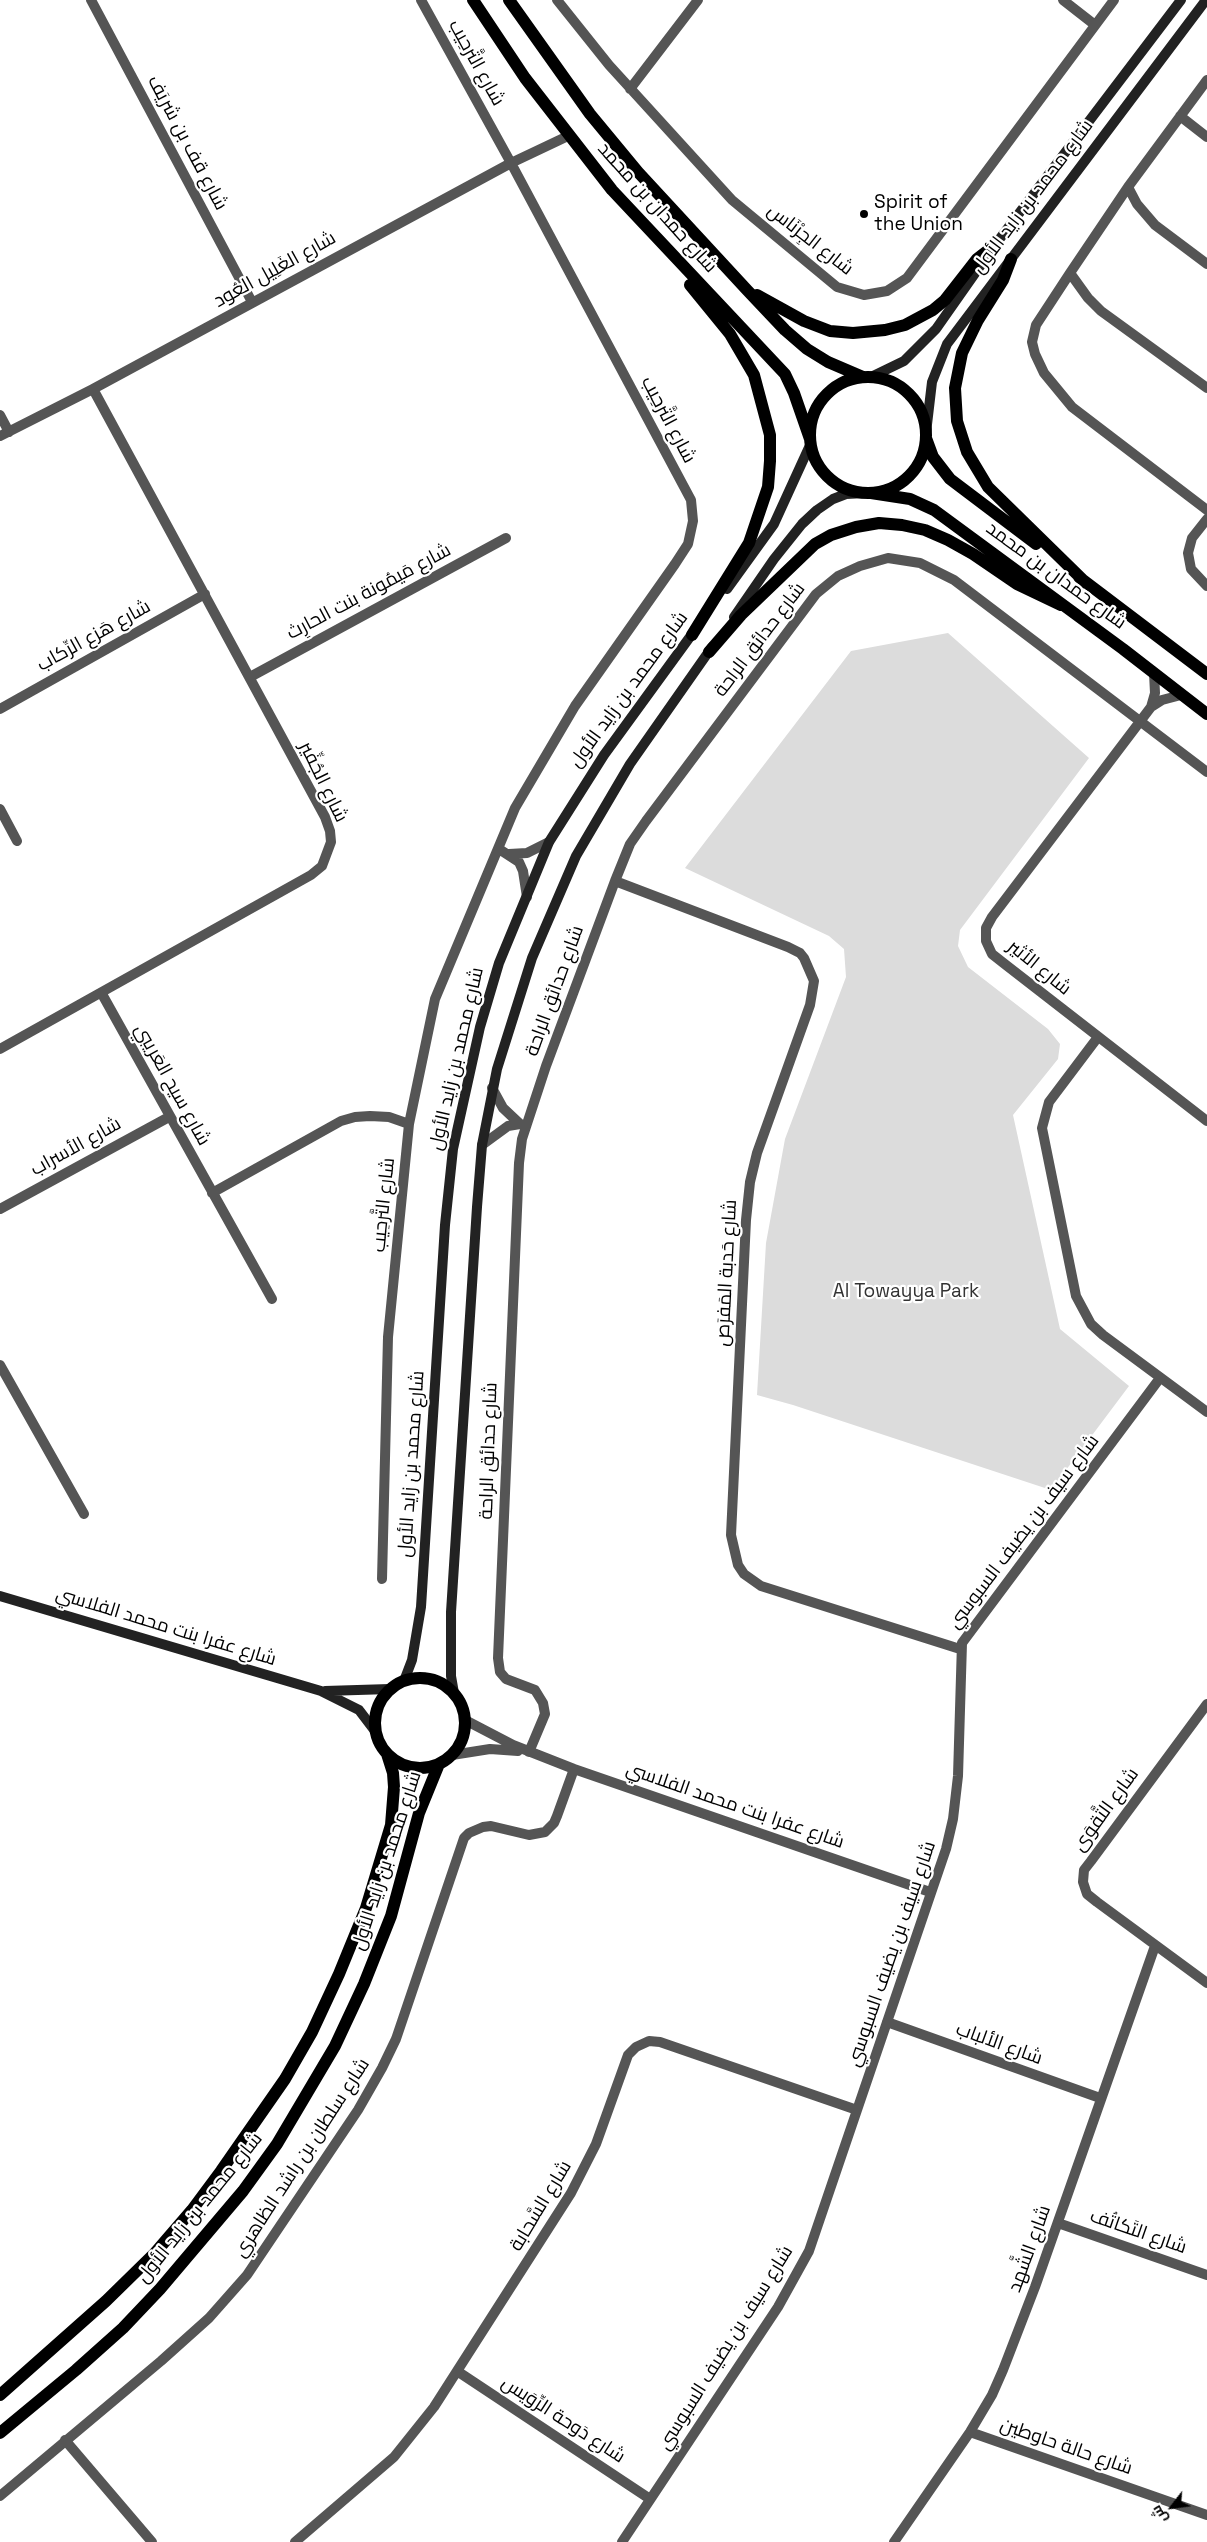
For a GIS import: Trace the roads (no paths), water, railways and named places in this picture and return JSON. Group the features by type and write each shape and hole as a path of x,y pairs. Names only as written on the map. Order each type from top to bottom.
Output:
{"main road":[{"name":"شارع حمدان بن محمد","path":"473,0 525,78 568,136 612,190 664,248 785,374 794,393 811,441"},
{"name":"شارع حمدان بن محمد","path":"509,0 590,114 638,172 746,290 785,330 807,349 828,362 867,377"},
{"name":"شارع محمد بن زايد الأول","path":"867,377 904,361 915,352 936,328 995,245 1181,0"},
{"name":"شارع محمد بن زايد الأول","path":"926,435 932,382 947,344 1206,0"},
{"path":"746,290 804,321 830,331 853,333 886,330 912,322 933,310 945,300 977,259 995,245"},
{"path":"664,248 688,284 744,355 760,392 770,435 768,487 749,543 692,635"},
{"path":"1011,259 1002,280 978,320 962,353 955,388 957,421 967,452 988,487 1086,583"},
{"path":"454,1693 451,1676 452,1612 482,1145 492,1088 515,1007 532,958 576,856 630,764 774,560 802,524 833,499 846,494 868,493 891,488 909,476 921,458 926,435 920,411 908,393 896,384 867,377 837,386 822,400 812,418 811,441 816,460 826,475 840,486 868,493"},
{"name":"شارع حمدان بن محمد","path":"926,435 933,457 950,479 1207,674"},
{"name":"شارع محمد بن زايد الأول","path":"404,1680 412,1660 421,1607 445,1225 453,1149 480,1027 499,963 549,842 604,755 774,524 811,441"},
{"name":"شارع حمدان بن محمد","path":"868,493 910,499 934,510 1207,714"},
{"path":"709,652 741,614 815,544 831,535 856,527 878,524 902,524 925,530 948,540 973,554 1017,584 1061,605"},
{"name":"شارع عفرا بنت محمد الفلاسي","path":"0,1596 321,1691 359,1710 376,1731"},
{"path":"417,1678 431,1679 444,1684 454,1693 462,1706 465,1720 464,1733 460,1745 452,1755 439,1764 425,1768 411,1767 398,1762 387,1754 380,1743 376,1731 378,1708 390,1689 404,1680 417,1678"},
{"name":"شارع عفرا بنت محمد الفلاسي","path":"321,1691 390,1689"},
{"name":"شارع محمد بن زايد الأول","path":"0,2395 106,2301 155,2253 222,2171 285,2080 327,1999 366,1908 391,1825 394,1773 387,1754"},
{"name":"شارع محمد بن زايد الأول","path":"0,2433 83,2364 160,2289 243,2191 277,2144 336,2046 364,1984 391,1916 419,1813 439,1764"}],"street":[{"name":"شارع قف بن شريَف","path":"91,0 252,302"},
{"name":"شارع التَّرحِيب","path":"382,1579 388,1337 409,1124 435,999 515,808 575,706 688,544 693,521 692,500 511,162 421,0"},
{"name":"شارع الجِرْنَاس","path":"557,0 575,26 630,89 732,200 837,287 852,293 876,295 898,286 907,278 1114,0"},
{"path":"630,89 698,0"},
{"path":"1063,0 1095,25"},
{"path":"1207,80 1128,188 1070,273 1034,331 1033,348 1039,364 1056,391 1072,407 1207,510"},
{"path":"1180,116 1207,137"},
{"name":"شارع الغَلِيل العُود","path":"4,434 93,389 511,162 568,136"},
{"path":"1128,188 1148,218 1207,264"},
{"path":"1070,273 1088,298 1101,311 1207,388"},
{"name":"شارع الجُفِّير","path":"0,1049 102,994 311,875 322,866 328,854 331,836 325,817 93,389"},
{"path":"0,415 4,434"},
{"path":"1207,519 1192,538 1188,553 1191,569 1207,586"},
{"name":"شارع مَيمُونة بنت الحارِث","path":"250,677 506,538"},
{"name":"شارع حدائق الراحة","path":"529,1752 544,1714 543,1703 535,1690 506,1679 500,1672 498,1658 519,1163 523,1124 630,844 816,594 838,576 888,558 910,560 932,567 954,580 1207,772"},
{"name":"شارع هَزع الرِّكاب","path":"0,709 205,594"},
{"name":"شارع الأثير","path":"1154,674 1154,693 1151,707 986,928 986,941 992,954 1207,1121"},
{"path":"1151,707 1162,700 1181,695"},
{"path":"0,809 17,841"},
{"path":"509,854 526,853 549,842"},
{"path":"499,849 519,862 523,871 526,897"},
{"name":"شارع حَدبة المَفرَص","path":"615,881 800,953 814,981 810,1005 757,1152 750,1182 746,1220 731,1535 738,1565 751,1580 761,1586 960,1648"},
{"name":"شارع سيح العَريبي","path":"102,994 272,1299"},
{"path":"1098,1037 1049,1102 1042,1128 1080,1305 1091,1324 1103,1335 1207,1412"},
{"path":"492,1088 503,1108 523,1124"},
{"path":"212,1193 341,1121 355,1116 389,1117 409,1124"},
{"name":"شارع الأسراب","path":"0,1209 169,1117"},
{"path":"482,1145 508,1126 523,1124"},
{"path":"0,1365 84,1514"},
{"name":"شارع سيف بن يضيف السبوسي","path":"622,2542 796,2278 820,2222 946,1848 953,1819 960,1729 960,1648 981,1616 1160,1378"},
{"name":"شارع التَّقوَى","path":"1207,1704 1084,1870 1083,1882 1087,1894 1207,1983"},
{"name":"شارع عفرا بنت محمد الفلاسي","path":"465,1720 529,1752 574,1769 930,1892"},
{"name":"شارع عفرا بنت محمد الفلاسي","path":"452,1755 490,1749 529,1752"},
{"name":"شارع سلطان بن راشد الظاهري","path":"0,2496 65,2440 141,2379 229,2297 268,2245 358,2110 396,2039 464,1838 469,1833 483,1826 491,1826 530,1836 544,1832 554,1823 574,1769"},
{"name":"شارع الشَّهد","path":"894,2542 970,2432 992,2395 1003,2370 1058,2223 1100,2098 1155,1946"},
{"name":"شارع الألباب","path":"887,2022 1100,2098"},
{"name":"شارع السَّحابة","path":"295,2542 394,2457 422,2424 576,2185 596,2144 628,2055 636,2047 650,2041 660,2042 858,2110"},
{"name":"شارع التَكاتُف","path":"1058,2223 1207,2275"},
{"name":"شارع دَوحة الرِّوَيس","path":"456,2371 650,2499"},
{"name":"شارع حالة حاوطين","path":"970,2432 1207,2515"},
{"path":"65,2440 152,2542"}],"place":[{"name":"Spirit of the Union","path":"864,214"}],"park label":[{"name":"Al Towayya Park","path":"906,1292"}]}
